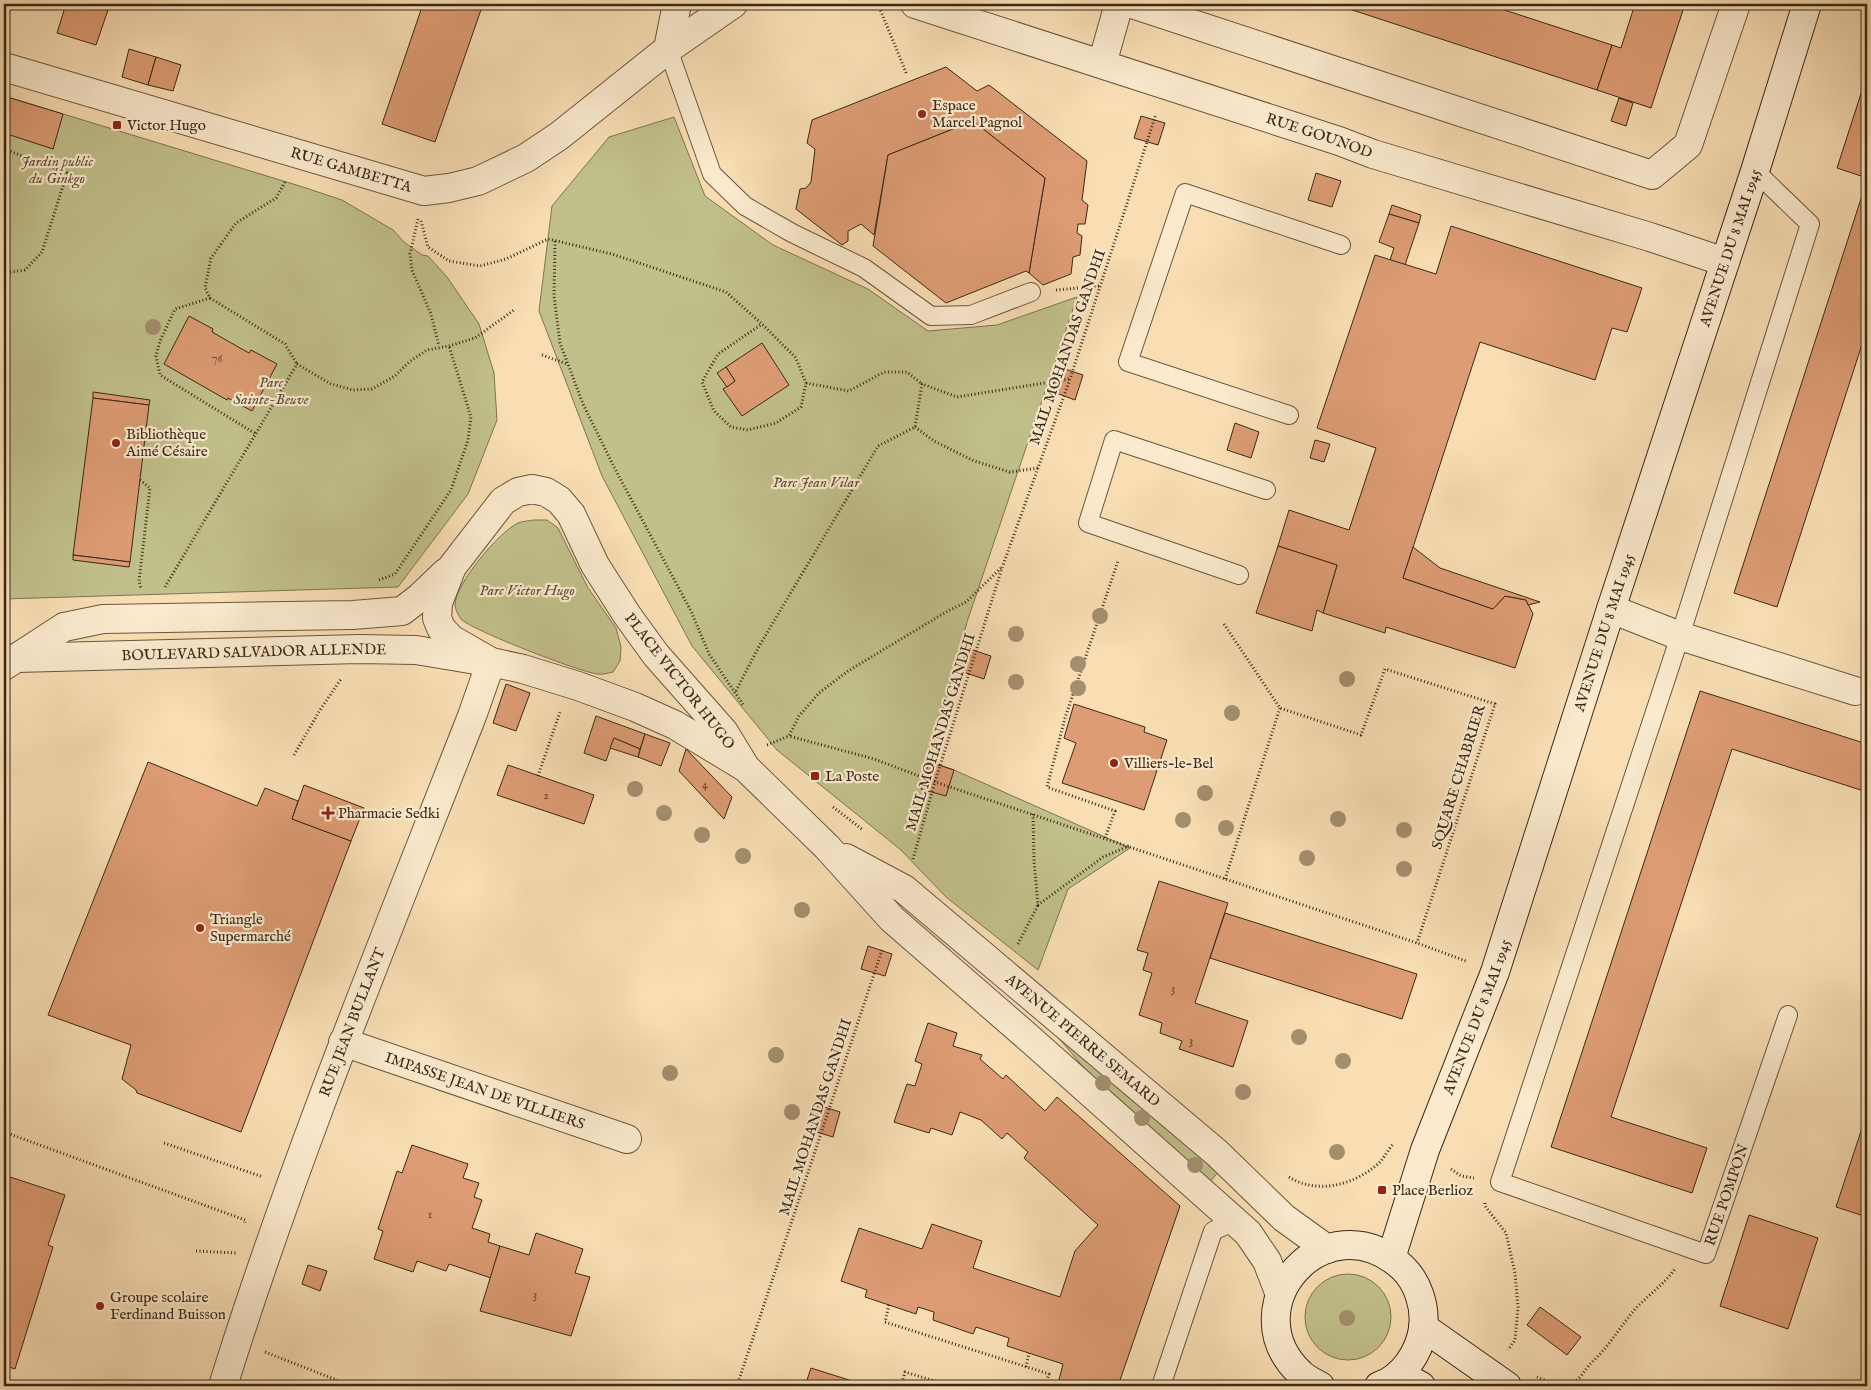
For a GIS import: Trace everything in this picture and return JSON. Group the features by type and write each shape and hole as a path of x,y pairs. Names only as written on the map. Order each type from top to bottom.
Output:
{"street":[{"path":"668,49 677,4"},
{"name":"RUE GAMBETTA","path":"4,67 424,191 449,188 478,181 526,158 559,136 668,49 733,4"},
{"name":"RUE GOUNOD","path":"916,4 1339,141 1373,154 1725,262"},
{"path":"1102,64 1119,4"},
{"path":"1132,4 1652,175 1688,145 1736,4"},
{"name":"AVENUE DU 8 MAI 1945","path":"1391,1258 1425,1150 1495,972 1611,609 1755,171 1807,4"},
{"name":"PLACE VICTOR HUGO","path":"532,489 546,492 560,500 571,514 596,565 626,615 656,655 724,732 746,768 675,725 635,707 569,683 523,669 491,662 451,639 441,628 437,618 438,603 452,567 504,502 518,492 532,489"},
{"name":"BOULEVARD SALVADOR ALLENDE","path":"8,658 64,627 103,619 353,615 402,612 452,567"},
{"path":"1611,609 1680,636 1855,691"},
{"name":"BOULEVARD SALVADOR ALLENDE","path":"8,658 350,649 416,650 491,662"},
{"name":"RUE JEAN BULLANT","path":"222,1386 237,1340 258,1253 291,1187 343,1042 472,716 491,662"},
{"name":"AVENUE PIERRE SEMARD","path":"746,768 827,847 892,919 1248,1233 1267,1261 1280,1295"},
{"name":"AVENUE PIERRE SEMARD","path":"827,847 904,889 1217,1153 1284,1218 1327,1249"},
{"name":"IMPASSE JEAN DE VILLIERS","path":"343,1042 627,1139"},
{"path":"1307,1382 1290,1362 1277,1330 1277,1312 1280,1295 1287,1280 1298,1266 1311,1255 1327,1249 1349,1245 1371,1248 1391,1258 1406,1271 1417,1288 1423,1307 1424,1327 1420,1343 1414,1357 1393,1383"},
{"path":"1424,1327 1507,1386"}],"lane":[{"path":"668,49 712,174 744,206 792,233 864,268 931,316 971,315 1030,292"},
{"path":"1494,1181 1680,636 1810,224 1755,171"},
{"path":"1289,415 1128,362 1185,193 1341,244"},
{"path":"1240,575 1088,523 1114,440 1266,490"},
{"name":"RUE POMPON","path":"1494,1181 1706,1254 1788,1015"},
{"path":"1161,1386 1213,1231 1235,1221"}],"path":[{"path":"878,4 907,75"},
{"name":"MAIL MOHANDAS GANDHI","path":"904,889 935,782 1002,568 1070,379 1166,85"},
{"path":"4,149 67,173 42,252 25,270 4,273"},
{"path":"299,154 276,198 236,223 211,258 205,288 210,298 285,344 297,364 331,384 353,390 372,389 395,376 409,362 427,350 475,338 514,310"},
{"path":"439,346 432,314 412,270 410,254 420,212 421,226 428,247 449,261 480,266 506,259 548,239 612,254 726,292 762,324 796,358 806,383 801,407 776,423 748,430 731,427 714,412 702,382 718,354 762,324"},
{"path":"555,241 554,296 560,343 587,413 691,612 709,654 745,706"},
{"path":"1030,292 1100,286"},
{"path":"210,298 175,309 156,356 160,375 256,434"},
{"path":"376,581 395,574 451,490 468,440 471,417 449,346"},
{"path":"542,355 568,364"},
{"path":"148,618 297,364"},
{"path":"806,383 849,391 884,372 907,372 922,384 957,397 1070,379"},
{"path":"915,427 922,384"},
{"path":"736,691 768,631 878,446 915,427"},
{"path":"915,427 934,441 974,461 1010,472 1038,468"},
{"path":"140,480 150,488 139,581 148,618"},
{"path":"1105,838 1115,811 1047,786 1065,718 1127,537"},
{"path":"789,736 800,716 819,693 848,670 966,602 1002,568"},
{"path":"1224,624 1280,708 1225,879"},
{"path":"294,755 320,710 346,672 350,649"},
{"name":"SQUARE CHABRIER","path":"1280,708 1361,735 1385,669 1495,704 1417,943"},
{"path":"538,776 569,683"},
{"path":"767,745 789,736 874,760 1417,943 1495,972"},
{"path":"762,737 772,752"},
{"path":"827,802 865,832"},
{"path":"1033,814 1034,861 1038,905 1103,857 1130,846"},
{"name":"MAIL MOHANDAS GANDHI","path":"737,1386 892,919"},
{"path":"4,1132 245,1220 258,1253 196,1251"},
{"path":"1256,1190 1278,1170 1298,1183 1326,1187 1355,1179 1379,1163 1395,1142 1425,1150 1461,1176 1494,1181 1485,1206 1506,1233 1516,1273 1518,1307 1516,1340 1507,1352"},
{"path":"164,1143 291,1187"},
{"path":"1530,1371 1537,1378 1555,1383 1570,1385 1578,1380 1583,1371 1602,1353 1637,1308 1666,1281 1690,1248"},
{"path":"889,1305 885,1322 1049,1374 1045,1386"},
{"path":"237,1340 352,1386"},
{"path":"1026,1366 1029,1353"},
{"path":"901,1386 905,1372 952,1386"}],"green space":[{"name":"Parc Sainte-Beuve","path":"4,96 342,200 393,230 404,242 422,255 428,256 447,277 479,324 494,373 497,420 468,494 398,587 4,599"},
{"name":"Parc Jean Vilar","path":"674,117 705,196 773,245 868,289 928,331 997,325 1077,297 967,622 929,761 954,770 1130,848 1068,889 1038,970 946,897 901,850 777,750 692,646 602,476 539,311 552,206 609,137"},
{"name":"Parc Victor Hugo","path":"547,520 558,528 588,588 616,628 621,647 620,661 613,672 598,674 588,672 550,659 484,632 461,619 458,614 455,605 457,596 479,560 510,528 518,523"},
{"path":"1057,1036 1104,1071 1220,1170 1208,1184 1101,1088"},
{"path":"1348,1274 1364,1278 1378,1287 1387,1301 1391,1317 1387,1333 1378,1347 1364,1356 1348,1360 1332,1356 1318,1347 1309,1333 1305,1317 1309,1301 1318,1287 1332,1278"}],"building":[{"path":"66,4 99,4 109,7 96,45 57,33"},
{"path":"423,4 483,4 435,142 382,124"},
{"path":"1334,4 1486,4 1612,45 1597,90"},
{"path":"1635,4 1685,4 1651,108 1597,90 1612,45 1621,48"},
{"path":"129,49 156,57 148,85 122,77"},
{"path":"156,57 181,65 173,91 148,85"},
{"path":"946,67 977,91 989,85 1087,161 1082,200 1088,205 1085,224 1078,224 1077,233 1082,236 1080,255 1073,257 1071,274 1043,285 1029,273 1045,178 973,121 888,155 874,235 861,224 848,231 848,241 842,245 796,209 800,189 806,188 811,182 815,149 807,143 812,120"},
{"path":"1867,75 1867,178 1837,168"},
{"path":"4,96 63,114 53,149 4,133"},
{"path":"1619,98 1633,103 1626,126 1611,121"},
{"path":"1141,116 1165,123 1158,145 1134,138"},
{"name":"Espace Marcel Pagnol","path":"973,121 1045,178 1029,273 1026,271 946,303 873,246 888,155"},
{"path":"1316,173 1341,181 1332,207 1308,200"},
{"path":"1867,180 1867,329 1777,607 1734,593"},
{"path":"1392,205 1421,215 1419,223 1389,214"},
{"path":"1389,214 1419,223 1405,265 1390,260 1394,248 1379,242"},
{"path":"1451,226 1642,288 1627,332 1612,328 1595,380 1480,342 1403,578 1493,609 1505,596 1526,600 1533,614 1515,668 1386,627 1385,633 1323,613 1337,565 1278,546 1289,510 1349,530 1376,448 1317,428 1375,255 1436,274"},
{"path":"189,316 213,329 212,332 249,353 251,350 277,364 252,411 228,398 227,400 164,364"},
{"path":"762,343 789,385 742,416 723,389 735,381 726,367"},
{"path":"726,367 735,381 727,387 717,373"},
{"path":"1059,367 1083,375 1075,400 1051,391"},
{"path":"93,392 150,400 149,405 93,398"},
{"name":"Bibliothèque Aimé Césaire","path":"93,398 149,405 130,562 73,555"},
{"path":"1235,423 1259,432 1251,458 1227,450"},
{"path":"1315,440 1330,444 1324,462 1310,458"},
{"path":"1278,546 1337,565 1323,613 1317,610 1312,631 1256,613"},
{"path":"1413,547 1440,568 1540,602 1528,605 1526,600 1505,596 1493,609 1403,578"},
{"path":"73,555 130,562 129,567 73,560"},
{"path":"967,648 991,656 984,679 960,671"},
{"path":"506,684 530,693 516,731 493,723"},
{"path":"1700,691 1867,744 1867,792 1732,749 1611,1117 1707,1148 1692,1193 1551,1147"},
{"name":"Villiers-le-Bel","path":"1074,704 1145,727 1144,732 1167,740 1144,810 1062,783 1076,743 1064,738"},
{"path":"596,716 645,734 640,749 614,738 606,761 584,753"},
{"path":"645,734 670,743 661,766 638,757"},
{"path":"614,738 640,749 638,757 610,748"},
{"path":"686,749 732,797 724,819 679,771"},
{"name":"Triangle Supermarché","path":"148,762 257,806 265,788 298,801 292,819 351,841 241,1132 137,1093 136,1090 122,1079 131,1045 48,1015"},
{"path":"929,762 954,770 946,796 921,789"},
{"path":"508,765 594,795 584,824 497,795"},
{"name":"Pharmacie Sedki","path":"304,785 364,808 351,841 292,819"},
{"path":"1159,881 1228,903 1195,1003 1248,1021 1233,1067 1179,1049 1182,1041 1160,1033 1162,1023 1139,1015 1152,973 1143,970 1148,953 1137,950"},
{"path":"1225,913 1417,974 1402,1019 1210,958"},
{"path":"868,946 892,954 885,976 861,969"},
{"path":"928,1023 957,1033 953,1046 982,1055 980,1059 1003,1079 1006,1075 1045,1111 1057,1097 1180,1206 1118,1386 1077,1386 1059,1380 1063,1364 1007,1346 1009,1338 976,1327 973,1334 933,1320 934,1312 918,1307 916,1314 865,1297 867,1290 841,1281 859,1228 922,1249 932,1224 982,1241 973,1268 1060,1297 1075,1251 1098,1225 1024,1158 1028,1152 1007,1133 1002,1139 981,1120 960,1112 952,1135 931,1128 929,1133 894,1122 907,1084 915,1086 922,1064 915,1061"},
{"path":"818,1105 840,1112 833,1137 810,1130"},
{"path":"1867,1116 1867,1217 1836,1207"},
{"path":"412,1145 468,1164 463,1178 479,1183 474,1197 482,1200 472,1228 490,1234 488,1242 500,1246 491,1278 449,1264 446,1271 417,1261 413,1272 374,1259 383,1231 378,1229 397,1171 402,1173"},
{"path":"4,1175 65,1195 48,1245 53,1247 15,1369 9,1367 4,1382"},
{"path":"1749,1215 1818,1238 1788,1329 1720,1306"},
{"path":"536,1233 583,1249 575,1273 590,1277 571,1336 480,1311 500,1246 529,1255"},
{"path":"308,1265 327,1271 320,1291 302,1284"},
{"path":"1540,1307 1581,1337 1567,1355 1527,1325"},
{"path":"811,1368 868,1386 805,1386"},
{"path":"1059,1380 1077,1386 1056,1386"}],"place":[{"name":"Espace Marcel Pagnol","path":"922,114"},
{"name":"Victor Hugo","path":"117,125"},
{"name":"Bibliothèque Aimé Césaire","path":"116,443"},
{"name":"Villiers-le-Bel","path":"1114,763"},
{"name":"La Poste","path":"815,776"},
{"name":"Pharmacie Sedki","path":"328,813"},
{"name":"Triangle Supermarché","path":"200,928"},
{"name":"Place Berlioz","path":"1382,1190"},
{"name":"Groupe scolaire Ferdinand Buisson","path":"100,1306"}],"park label":[{"name":"Jardin public du Ginkgo","path":"57,170"}]}
